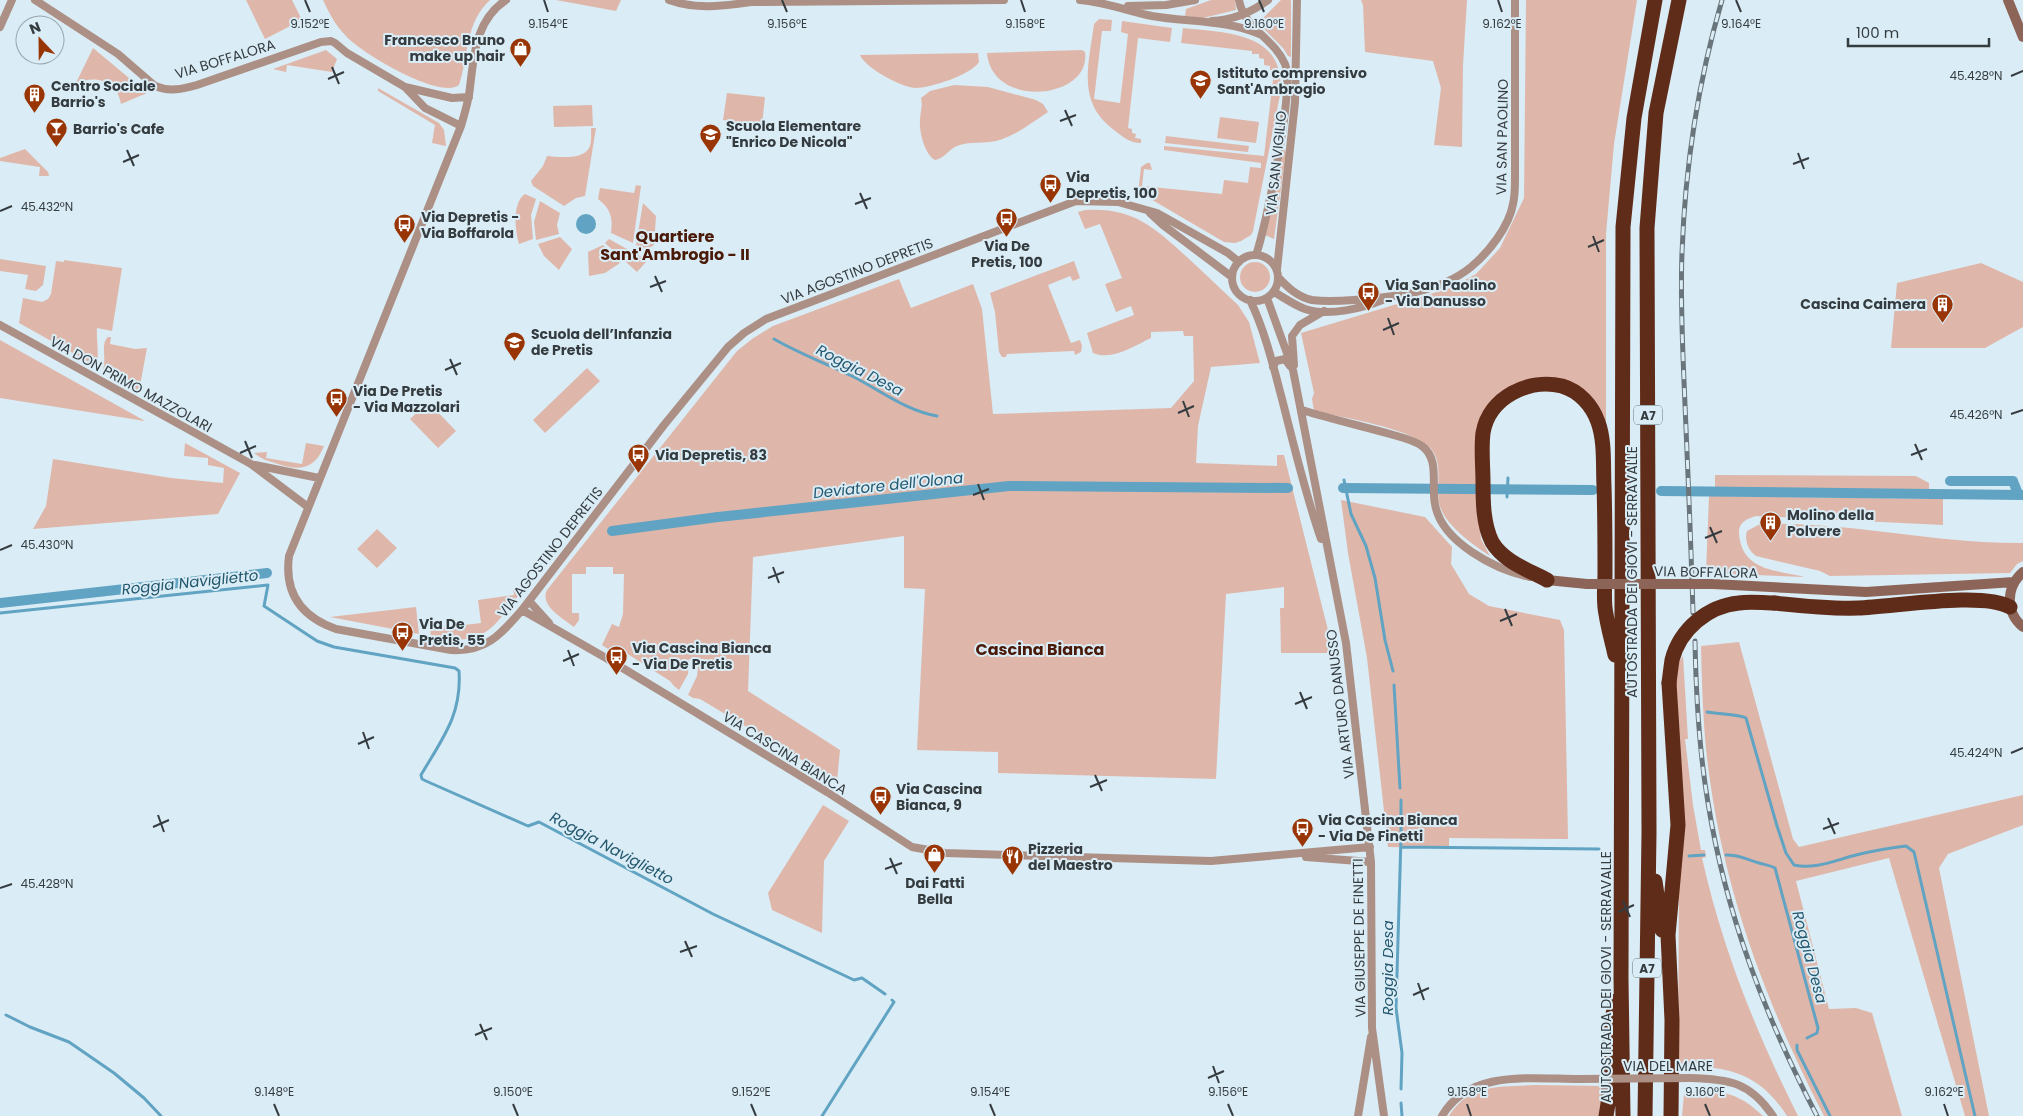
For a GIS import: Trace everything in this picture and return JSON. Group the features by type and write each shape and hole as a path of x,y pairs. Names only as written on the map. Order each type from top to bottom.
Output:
{"highway":[{"name":"AUTOSTRADA DEI GIOVI - SERRAVALLE","path":"1623,1116 1621,678 1623,226 1634,118 1655,0"},
{"name":"AUTOSTRADA DEI GIOVI - SERRAVALLE","path":"1644,1116 1649,833 1647,228 1656,113 1679,0"},
{"path":"1547,580 1516,564 1502,554 1492,541 1483,507 1483,432 1488,419 1502,399 1512,393 1536,385 1550,384 1564,387 1577,393 1594,411 1599,423 1602,440 1605,613 1621,678"},
{"path":"1671,1116 1672,1020 1668,935 1678,825 1669,683 1672,660 1680,640 1701,618 1720,607 1740,602 1859,608 1972,600 1998,602 2010,607"},
{"path":"1649,833 1669,979"},
{"path":"1606,1116 1611,1023 1621,978"}],"street":[{"path":"0,27 12,0"},
{"name":"VIA BOFFALORA","path":"35,0 103,44 155,86 163,89 184,89 326,41 335,43 376,72 405,88 425,108 461,126"},
{"name":"VIA AGOSTINO DEPRETIS","path":"506,0 490,13 480,33 461,126 289,556 289,580 298,604 323,624 336,629 412,644 466,651 487,644 498,637 522,610 664,426 728,347 744,332 766,319 1076,202 1118,202 1168,218 1228,253 1239,262"},
{"path":"669,0 700,7 752,2 1004,0"},
{"path":"744,0 752,2"},
{"path":"1080,0 1119,6 1158,17 1250,30 1265,37"},
{"path":"1119,6 1166,5 1195,0"},
{"path":"1239,0 1244,14"},
{"path":"1203,22 1227,19 1244,14 1268,0"},
{"name":"VIA SAN VIGILIO","path":"1278,273 1294,111 1297,0"},
{"name":"VIA SAN PAOLINO","path":"1278,273 1293,292 1311,300 1330,301 1394,295 1423,290 1458,275 1482,257 1508,220 1513,205 1515,178 1515,0"},
{"path":"2008,0 2023,37"},
{"name":"VIA SAN VIGILIO","path":"1244,14 1253,27 1275,46 1285,64 1288,88 1276,162 1256,254"},
{"name":"VIA BOFFALORA","path":"405,88 452,98 468,97"},
{"name":"VIA AGOSTINO DEPRETIS","path":"1148,211 1163,225 1232,277"},
{"path":"1256,254 1269,259 1278,273 1274,292 1266,298 1250,300 1236,290 1232,277 1239,262 1256,254"},
{"name":"VIA SAN PAOLINO","path":"1274,292 1305,309 1324,311 1348,310 1374,304 1394,295"},
{"name":"VIA ARTURO DANUSSO","path":"1266,298 1293,370 1302,410 1328,560 1346,643 1370,847"},
{"name":"VIA ARTURO DANUSSO","path":"1250,300 1258,316 1307,498 1328,560"},
{"path":"1293,370 1292,336 1300,325 1324,311"},
{"name":"VIA DON PRIMO MAZZOLARI","path":"0,325 251,464 308,506"},
{"path":"1273,366 1276,361 1285,359 1293,370"},
{"name":"VIA BOFFALORA","path":"1302,410 1422,445 1432,460 1435,505 1442,522 1475,555 1519,575 1587,584 1713,584 1866,592 2014,582"},
{"name":"VIA DON PRIMO MAZZOLARI","path":"251,464 319,478"},
{"path":"2023,572 2014,582 2010,594 2010,607 2016,620 2023,627"},
{"name":"VIA CASCINA BIANCA","path":"529,601 552,626"},
{"name":"VIA CASCINA BIANCA","path":"522,610 552,626 827,792 912,847 945,854 1200,861 1370,847"},
{"name":"VIA GIUSEPPE DE FINETTI","path":"1370,847 1372,862 1372,1028 1384,1116"},
{"name":"VIA CASCINA BIANCA","path":"1288,855 1372,862"},
{"name":"VIA GIUSEPPE DE FINETTI","path":"1358,1116 1372,1028"},
{"name":"VIA DEL MARE","path":"1442,1116 1459,1095 1489,1082 1579,1078 1690,1078 1716,1079 1738,1084 1758,1097 1773,1116"}],"shaded area":[{"path":"246,0 292,0 302,20 265,39"},
{"path":"323,0 490,0 482,9 472,29 459,85 449,88 419,81 383,63 354,44 342,32"},
{"path":"556,0 621,0 616,11"},
{"path":"1211,0 1235,0 1236,10 1203,18 1185,16 1186,9"},
{"path":"1281,0 1291,0 1291,57 1258,23"},
{"path":"1361,0 1467,0 1463,65 1462,147 1434,145 1441,88 1433,61 1365,52 1363,5"},
{"path":"1526,0 1637,0 1614,144 1606,234 1606,427 1562,383 1494,398 1477,494 1481,539 1490,556 1459,533 1441,510 1438,496 1437,462 1432,450 1411,436 1395,430 1359,420 1314,411 1312,399 1314,393 1301,333 1450,288 1476,274 1500,248 1524,198"},
{"path":"1099,19 1112,20 1111,31 1102,31 1094,99 1120,103 1128,34 1121,32 1122,21 1172,28 1170,42 1138,38 1128,128 1132,129 1132,133 1136,134 1135,138 1141,139 1141,143 1130,141 1114,130 1102,119 1094,107 1088,82 1088,68 1094,24"},
{"path":"1183,28 1235,35 1251,40 1264,47 1274,59 1280,74 1280,95 1253,231 1251,235 1235,243 1224,242 1149,198 1138,194 1141,167 1147,163 1150,163 1152,170 1144,169 1142,186 1222,194 1224,180 1248,183 1250,167 1261,168 1261,163 1164,150 1164,146 1264,156 1274,71 1270,70 1270,66 1264,65 1264,59 1259,58 1259,54 1252,54 1252,51 1181,43"},
{"path":"93,48 147,93 121,104 115,90 104,81 82,81 75,85"},
{"path":"326,50 337,59 332,72 287,65 286,72 273,69"},
{"path":"1082,50 1085,52 1083,68 1073,80 1058,88 1040,92 1022,90 1005,84 993,71 987,53"},
{"path":"978,53 979,62 968,72 940,83 916,88 902,85 884,76 868,65 860,55"},
{"path":"954,85 988,87 1036,100 1043,104 1048,112 1023,129 1003,139 991,142 962,144 935,160 928,153 922,137 920,126 921,98 930,91"},
{"path":"378,88 439,123 444,130 446,146 432,143 435,125 378,91"},
{"path":"727,93 765,97 762,125 723,120"},
{"path":"592,105 593,126 554,127 553,106"},
{"path":"1220,117 1259,122 1256,143 1217,138"},
{"path":"591,128 596,128 585,196 576,198 564,206 533,186 531,181 543,166 547,156 570,157 586,152 591,144"},
{"path":"1166,136 1249,146 1248,152 1165,143"},
{"path":"25,149 48,172 49,176 39,176 40,167 0,161 0,158"},
{"path":"1284,149 1286,152 1274,239 1265,235"},
{"path":"636,185 641,186 633,243 611,233 612,223 610,214 606,206 598,199 600,188 634,193"},
{"path":"525,194 536,199 531,215 533,239 519,244 516,232 516,210 521,198"},
{"path":"540,201 560,213 557,225 559,234 536,240 534,222"},
{"path":"643,203 656,216 654,245 648,249 636,245"},
{"path":"1085,210 1117,212 1142,221 1153,228 1238,305 1249,322 1260,363 1211,367 1198,426 1196,463 1277,466 1277,455 1284,455 1330,638 1332,653 1281,653 1280,608 1284,608 1284,587 1226,594 1216,779 998,773 998,752 917,750 925,589 904,588 904,536 753,557 748,691 840,750 837,781 700,699 688,695 697,676 699,659 689,659 688,674 679,690 670,681 623,651 616,654 602,645 612,624 619,627 623,614 624,574 613,574 613,567 586,567 586,574 572,574 572,613 579,613 579,620 574,627 549,607 545,596 547,590 737,351 773,326 899,279 911,308 973,284 982,309 993,414 1171,408 1194,381 1193,336 1184,336 1183,331 1151,332 1151,338 1123,352 1108,355 1093,353 1087,333 1134,315 1131,306 1116,312 1105,284 1122,278 1100,224 1085,229 1078,212"},
{"path":"560,237 572,249 559,270 544,256 538,244"},
{"path":"609,239 645,259 646,262 637,272 605,243"},
{"path":"603,245 620,263 605,273 589,276 588,252"},
{"path":"0,259 46,266 43,285 36,291 25,289 28,275 0,271"},
{"path":"64,260 122,268 112,331 97,328 98,358 96,366 19,323 23,298 42,302 48,299 51,294 56,261 64,262"},
{"path":"1074,261 1080,278 1073,281 1070,276 1048,285 1071,343 1080,340 1081,352 1075,355 1074,351 1007,354 1006,357 1002,357 999,352 995,312 990,293"},
{"path":"1255,262 1266,266 1270,277 1266,288 1255,292 1244,288 1240,277 1244,266"},
{"path":"1981,263 2023,282 2023,327 1985,348 1891,348 1897,283"},
{"path":"108,337 111,337 110,344 135,349 147,348 139,391 103,369 104,344"},
{"path":"0,340 145,421 0,398"},
{"path":"587,368 600,381 545,433 533,420"},
{"path":"428,402 456,431 438,448 410,419"},
{"path":"185,443 240,473 218,514 33,529 46,506 53,459 171,478 223,483 224,468 208,465 208,458 184,456"},
{"path":"306,443 324,446 315,460 304,467 283,466 254,453 267,452 266,458 302,464"},
{"path":"1715,475 1916,476 1929,483 1929,491 1715,489"},
{"path":"1709,496 1943,499 1943,525 1756,516 1744,522 1739,530 1746,555 1762,567 1805,577 1706,573"},
{"path":"1341,500 1425,517 1452,547 1451,564 1469,594 1489,606 1560,620 1564,630 1568,839 1449,838 1449,848 1388,847 1367,658 1348,553"},
{"path":"1760,524 1826,526 1957,540 2023,543 2023,561 2017,564 2010,573 1830,576 1820,571 1756,556 1748,545 1746,535 1747,531"},
{"path":"377,529 397,548 377,568 357,549"},
{"path":"525,587 504,614 487,631 465,639 431,637 430,629 481,623 478,600 514,595 513,589"},
{"path":"416,607 419,634 330,617"},
{"path":"1739,642 1793,839 1799,847 2023,795 2023,825 1948,854 1939,868 1989,1116 1965,1116 1889,858 1796,881 1829,1009 1856,1008 1872,1013 1902,1116 1824,1116 1784,1032 1750,946 1736,903 1715,813 1705,736 1701,646"},
{"path":"1683,656 1688,739 1685,739 1693,805 1701,850 1705,850 1706,857 1702,858 1710,892 1742,990 1768,1053 1798,1116 1787,1116 1765,1090 1740,1074 1712,1068 1678,1066 1679,876 1675,680 1677,665"},
{"path":"823,805 849,821 824,861 822,933 772,910 768,893"},
{"path":"1535,1085 1605,1086 1600,1116 1449,1116 1457,1105 1476,1092 1498,1087"},
{"path":"1710,1090 1739,1098 1763,1116 1682,1116 1684,1094"}],"water":[{"path":"582,214 590,214 596,220 596,228 590,234 582,234 576,228 576,220"}],"waterway":[{"name":"Roggia Desa","path":"774,339 854,377 915,410 937,416"},
{"path":"1507,497 1508,478"},
{"name":"Roggia Desa","path":"1344,480 1351,514 1366,546 1375,578 1385,640 1393,671"},
{"path":"1950,481 2013,481 2018,494"},
{"name":"Deviatore dell'Olona","path":"612,531 718,517 1009,486 1288,488"},
{"path":"1343,488 1593,490"},
{"path":"1661,491 2023,495"},
{"name":"Deviatore dell'Olona","path":"0,603 267,573"},
{"name":"Roggia Naviglietto","path":"0,613 268,585 264,606 317,641 334,647 455,668 459,671 459,687 454,714 443,738 421,775 422,779 528,826 539,822 713,914 854,980 862,978 885,994"},
{"name":"Roggia Desa","path":"1394,685 1400,788"},
{"path":"1707,712 1746,718 1777,826 1786,853 1794,865 1825,864 1868,852 1906,846 1914,852 1975,1116"},
{"name":"Roggia Desa","path":"1401,800 1396,1008 1402,1053 1401,1089"},
{"name":"Roggia Desa","path":"1401,847 1599,849"},
{"name":"Roggia Desa","path":"1689,856 1704,855"},
{"name":"Roggia Desa","path":"1726,855 1739,856 1775,868 1818,1028 1817,1033 1807,1038"},
{"name":"Roggia Naviglietto","path":"822,1116 894,1002 892,1000"},
{"path":"6,1015 30,1027 69,1042 114,1073 144,1098 161,1116"},
{"name":"Roggia Desa","path":"1797,1045 1797,1050 1830,1116"},
{"name":"Roggia Desa","path":"1401,1103 1402,1116"}],"railway":[{"path":"1693,613 1682,329 1682,253 1686,189 1694,125 1706,62 1722,0"},
{"path":"1695,641 1702,763 1708,803 1725,885 1764,1003 1817,1116"}],"place":[{"name":"Francesco Bruno make up hair","path":"521,67"},
{"name":"Istituto comprensivo Sant'Ambrogio","path":"1201,100"},
{"name":"Centro Sociale Barrio's","path":"35,113"},
{"name":"Barrio's Cafe","path":"57,148"},
{"name":"Scuola Elementare \"Enrico De Nicola\"","path":"710,153"},
{"name":"Via Depretis, 100","path":"1050,204"},
{"name":"Via De Pretis, 100","path":"1007,237"},
{"name":"Via Depretis - Via Boffarola","path":"405,244"},
{"name":"Via San Paolino - Via Danusso","path":"1369,312"},
{"name":"Cascina Caimera","path":"1942,323"},
{"name":"Scuola dell’Infanzia de Pretis","path":"515,361"},
{"name":"Via De Pretis - Via Mazzolari","path":"337,418"},
{"name":"Via Depretis, 83","path":"639,474"},
{"name":"Molino della Polvere","path":"1771,542"},
{"name":"Via De Pretis, 55","path":"403,651"},
{"name":"Via Cascina Bianca - Via De Pretis","path":"616,675"},
{"name":"Via Cascina Bianca, 9","path":"880,816"},
{"name":"Via Cascina Bianca - Via De Finetti","path":"1302,847"},
{"name":"Dai Fatti Bella","path":"935,874"},
{"name":"Pizzeria del Maestro","path":"1012,876"}],"district":[{"name":"Quartiere Sant'Ambrogio - II","path":"675,245"},
{"name":"Cascina Bianca","path":"1040,649"}]}
